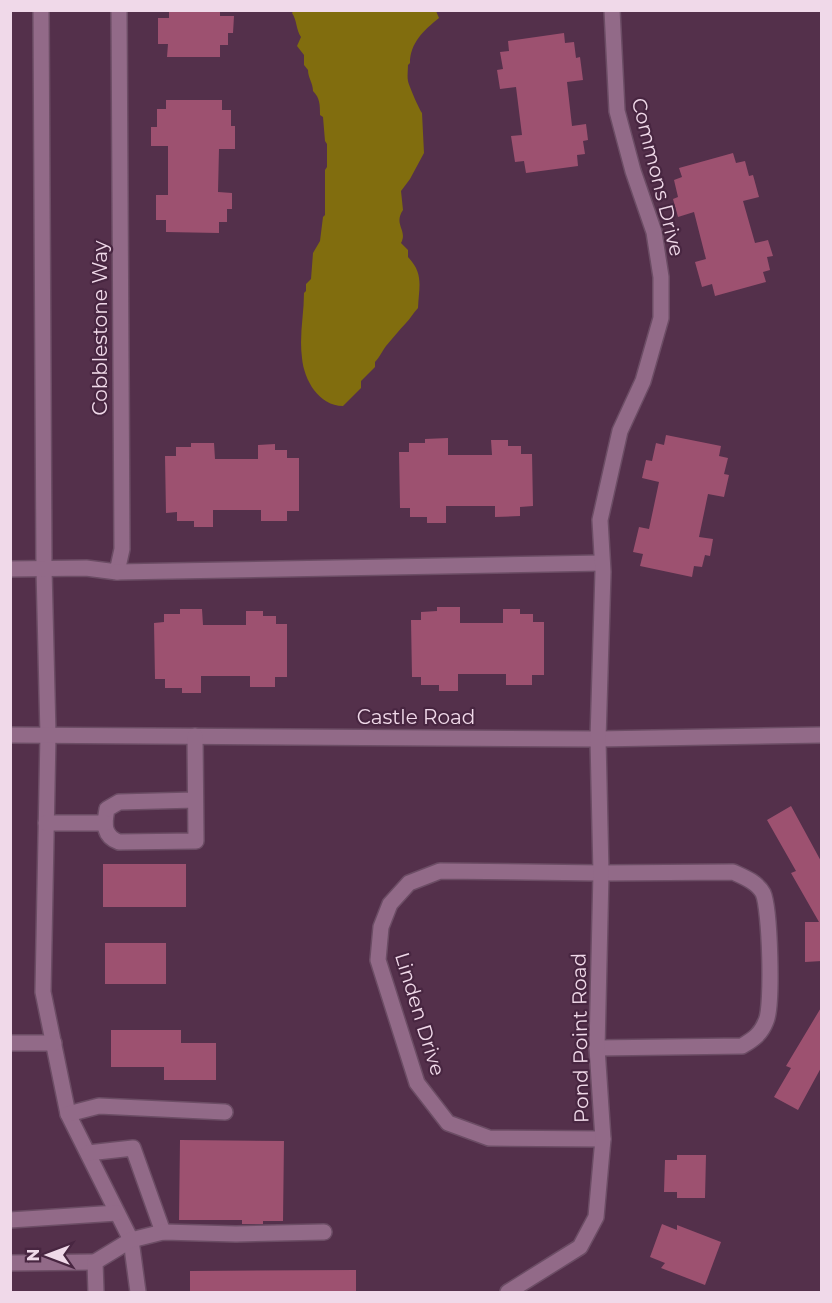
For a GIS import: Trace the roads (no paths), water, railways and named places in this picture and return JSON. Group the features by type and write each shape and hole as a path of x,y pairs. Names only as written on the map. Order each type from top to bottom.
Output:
{"street":[{"path":"42,10 44,569 48,735 43,992 68,1114 130,1240 138,1293"},
{"name":"Cobblestone Way","path":"117,572 122,549 119,10"},
{"name":"Commons Drive","path":"598,739 602,563 600,520 620,431 643,381 661,318 661,277 654,232 633,171 617,111 612,10"},
{"path":"10,569 86,568 117,572 602,563"},
{"name":"Castle Road","path":"10,735 598,739 822,735"},
{"path":"195,736 196,841 119,842 111,839 105,832 107,809 119,802 195,800"},
{"name":"Pond Point Road","path":"508,1293 580,1246 596,1217 603,1139 597,1048 601,873 598,739"},
{"path":"46,823 105,823"},
{"name":"Linden Drive","path":"597,1048 742,1046 759,1035 768,1018 770,1003 768,910 762,892 751,880 733,872 440,871 409,883 390,904 381,927 378,960 417,1083 448,1123 489,1137 603,1139"},
{"path":"10,1043 54,1043"},
{"path":"68,1114 99,1106 225,1112"},
{"path":"88,1154 133,1148 163,1232"},
{"path":"10,1220 117,1213"},
{"path":"10,1263 95,1262 130,1240 163,1232 236,1234 324,1232"},
{"path":"95,1262 96,1293"}]}
